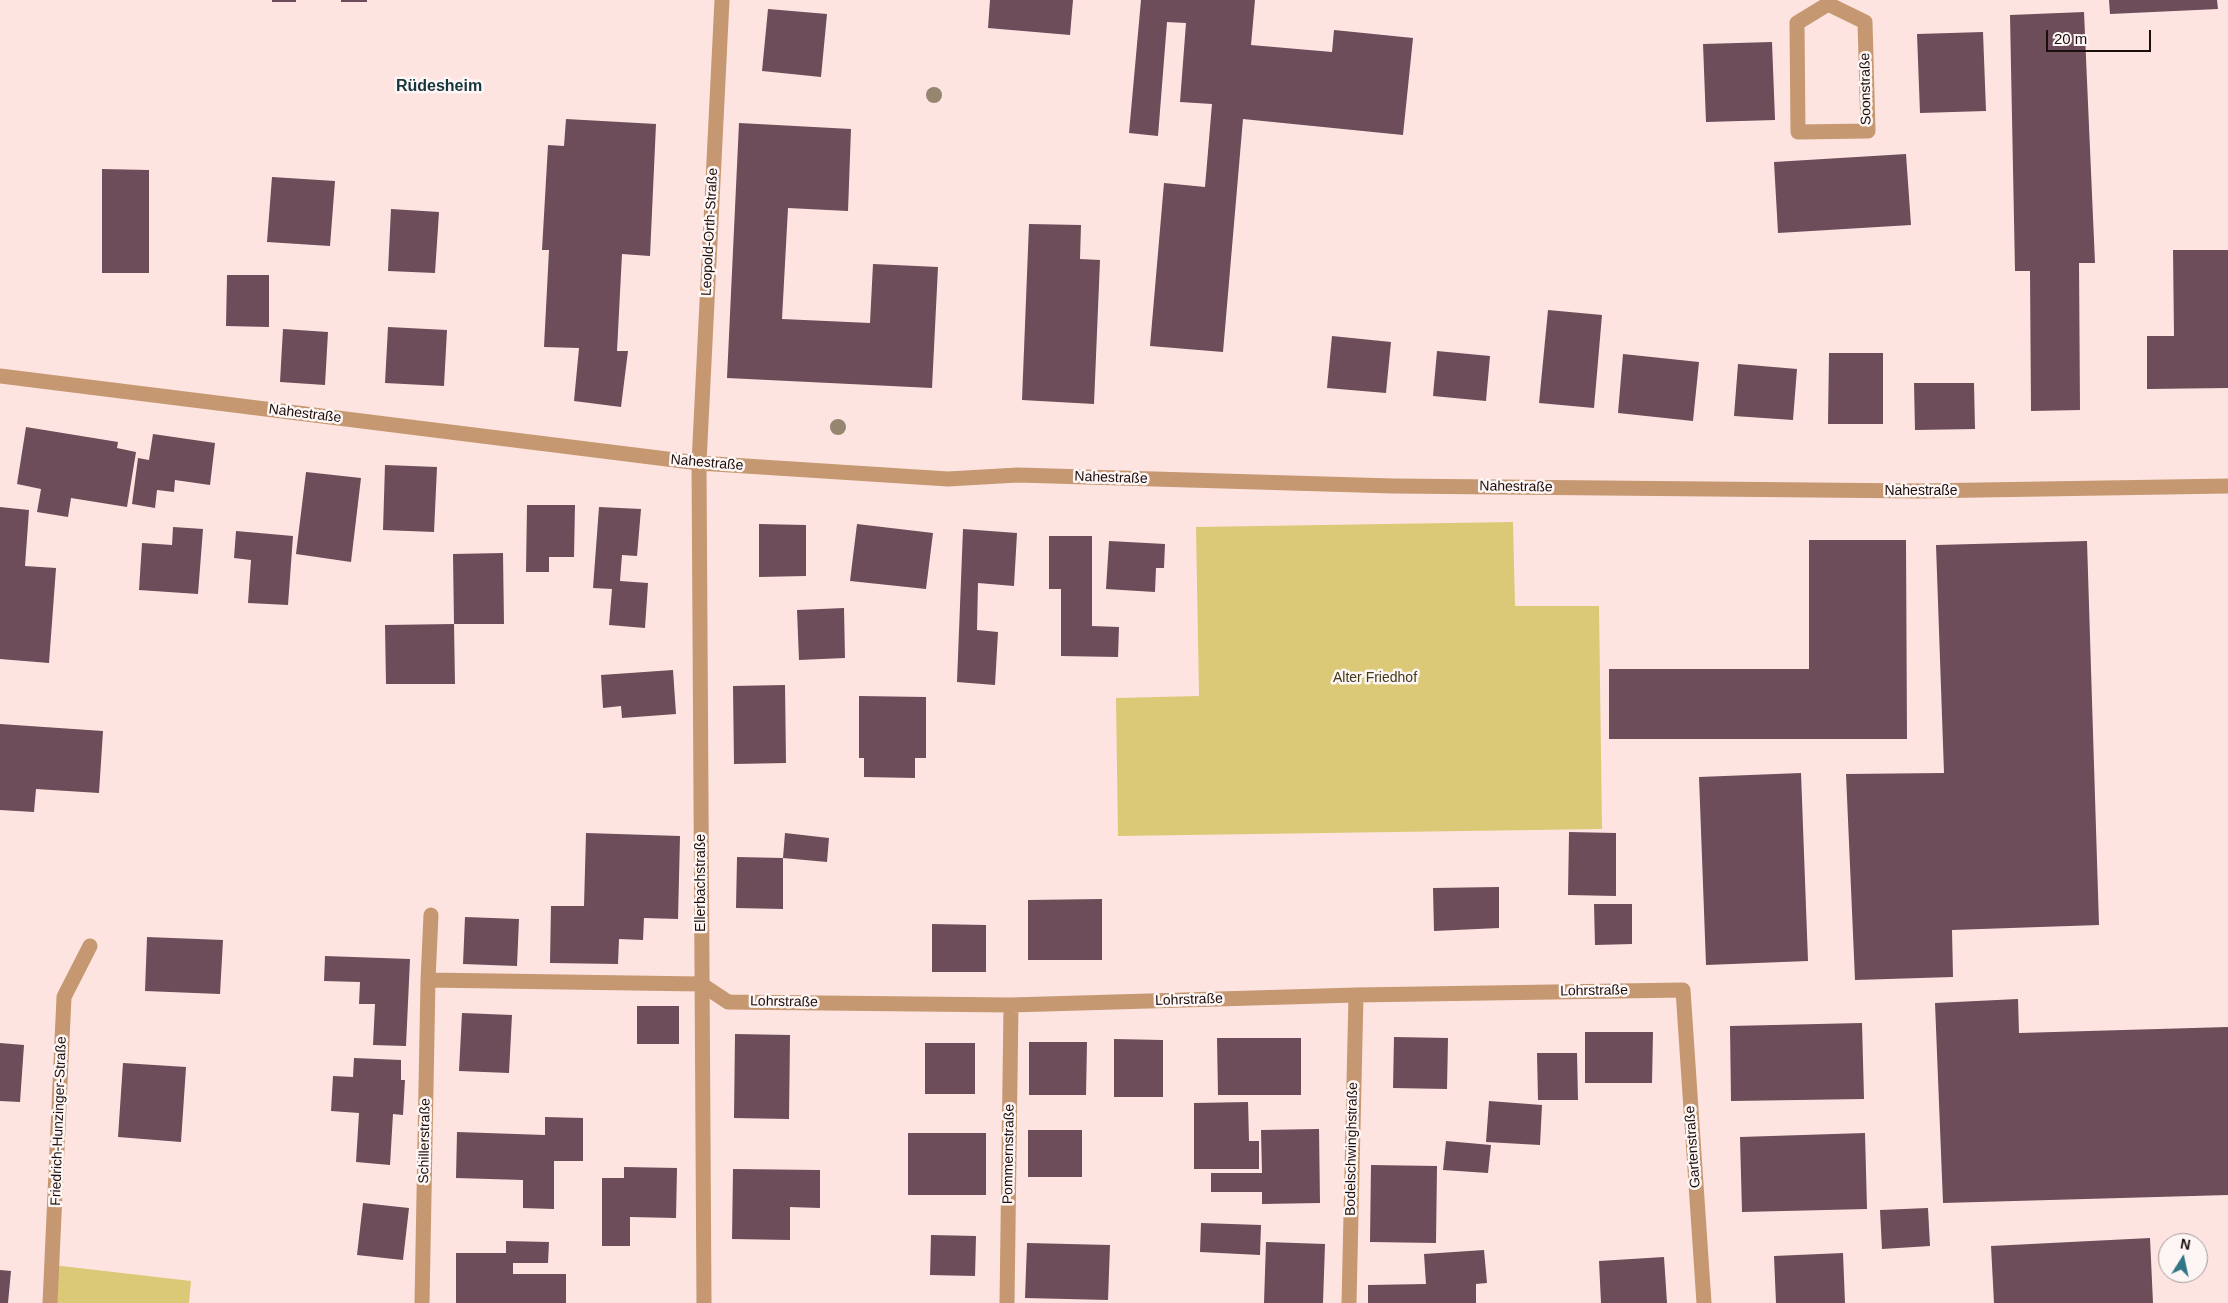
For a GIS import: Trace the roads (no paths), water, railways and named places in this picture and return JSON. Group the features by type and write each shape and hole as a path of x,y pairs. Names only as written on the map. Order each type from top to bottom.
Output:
{"street":[{"name":"Leopold-Orth-Straße","path":"699,463 722,0"},
{"name":"Soonstraße","path":"1828,2 1865,22 1868,132 1798,132 1797,23 1828,2"},
{"name":"Nahestraße","path":"0,376 699,463 948,479 1018,475 1393,486 1919,491 2228,486"},
{"name":"Ellerbachstraße","path":"699,463 704,1303"},
{"name":"Schillerstraße","path":"422,1303 431,915"},
{"name":"Friedrich-Hunzinger-Straße","path":"50,1303 64,997 90,946"},
{"path":"428,980 701,984"},
{"name":"Lohrstraße","path":"701,984 728,1002 1011,1005 1356,995 1683,990"},
{"name":"Gartenstraße","path":"1683,990 1704,1303"},
{"name":"Bodelschwinghstraße","path":"1349,1303 1356,995"},
{"name":"Pommernstraße","path":"1007,1303 1011,1005"}],"district":[{"name":"Rüdesheim","path":"439,87"}],"park label":[{"name":"Alter Friedhof","path":"1375,678"}]}
